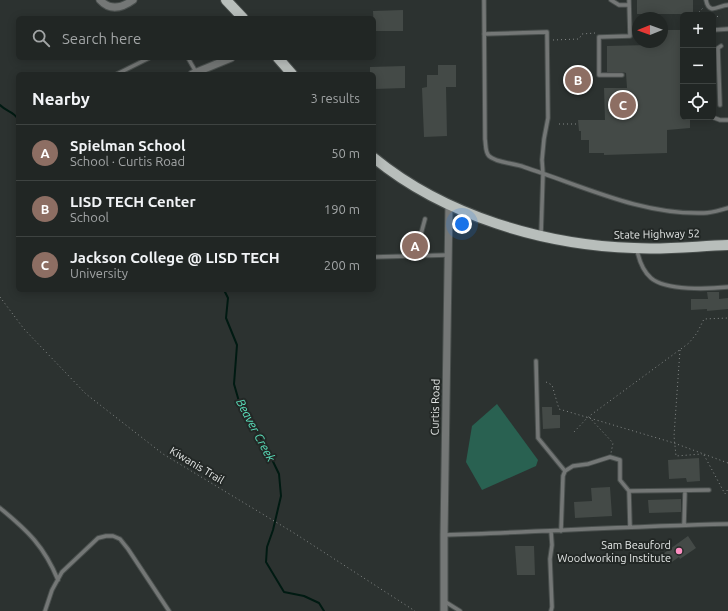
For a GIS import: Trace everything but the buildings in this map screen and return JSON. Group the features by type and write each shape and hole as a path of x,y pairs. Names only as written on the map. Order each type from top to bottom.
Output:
{"main road":[{"path":"226,0 240,16"},
{"path":"280,60 290,72"},
{"name":"State Highway 52","path":"376,159 422,192 488,220 540,237 583,244 636,249 728,244"}],"street":[{"path":"100,0 110,7 117,8 124,6 133,0"},
{"path":"197,72 227,60"},
{"name":"Curtis Road","path":"444,611 449,204"}],"lane":[{"path":"484,0 486,151 488,156 493,159 524,166 621,201 682,212 706,213 728,208"},
{"path":"611,0 619,6 629,2 630,36 599,37 599,75 622,75"},
{"path":"706,0 707,5 712,9 718,9 723,5 728,5"},
{"path":"716,30 728,29"},
{"path":"484,34 546,32 548,118 542,160 543,174 540,237"},
{"path":"720,105 718,48 721,46"},
{"path":"121,72 145,60"},
{"path":"189,60 194,72"},
{"path":"716,118 728,120"},
{"path":"415,256 425,219"},
{"path":"636,249 643,268 650,278 657,282 683,288 728,287"},
{"path":"376,257 448,255"},
{"path":"536,361 538,438 565,471"},
{"path":"561,531 563,476 565,471 572,466 588,464 610,457 620,460 620,480 629,491 630,526"},
{"path":"629,491 709,490"},
{"path":"684,525 685,491"},
{"path":"0,508 39,544 51,562 58,580"},
{"path":"444,535 561,531 630,526 728,524"},
{"path":"551,531 551,611"},
{"path":"45,611 52,590 62,572 98,538 106,536 112,536 120,539 169,611"},
{"path":"444,601 460,611"}],"path":[{"path":"699,12 703,8"},
{"path":"716,17 720,16"},
{"path":"547,40 579,39 582,34 596,33"},
{"path":"559,124 576,124"},
{"name":"Kiwanis Trail","path":"0,297 24,328 86,394 162,454 294,533 415,611"},
{"path":"574,432 588,417 680,350 697,333 704,319 728,318"},
{"path":"680,350 674,436 676,456 704,454"},
{"path":"546,382 552,385 559,409 674,443 728,462"},
{"path":"588,417 612,443 610,457"},
{"path":"704,454 725,494 728,489"}],"green space":[{"path":"497,404 538,460 536,466 482,490 466,462 472,426"}],"waterway":[{"name":"Beaver Creek","path":"0,105 16,116"},
{"name":"Beaver Creek","path":"225,292 228,298 226,318 237,345 234,384 240,405 265,445 279,474 281,496 273,530 267,547 266,562 284,592 304,596 319,603 324,611"}],"place":[{"name":"LISD TECH Center","path":"578,80"},
{"name":"Jackson College @ LISD TECH","path":"623,105"},
{"name":"Spielman School","path":"415,246"},
{"name":"Sam Beauford Woodworking Institute","path":"679,551"}]}
